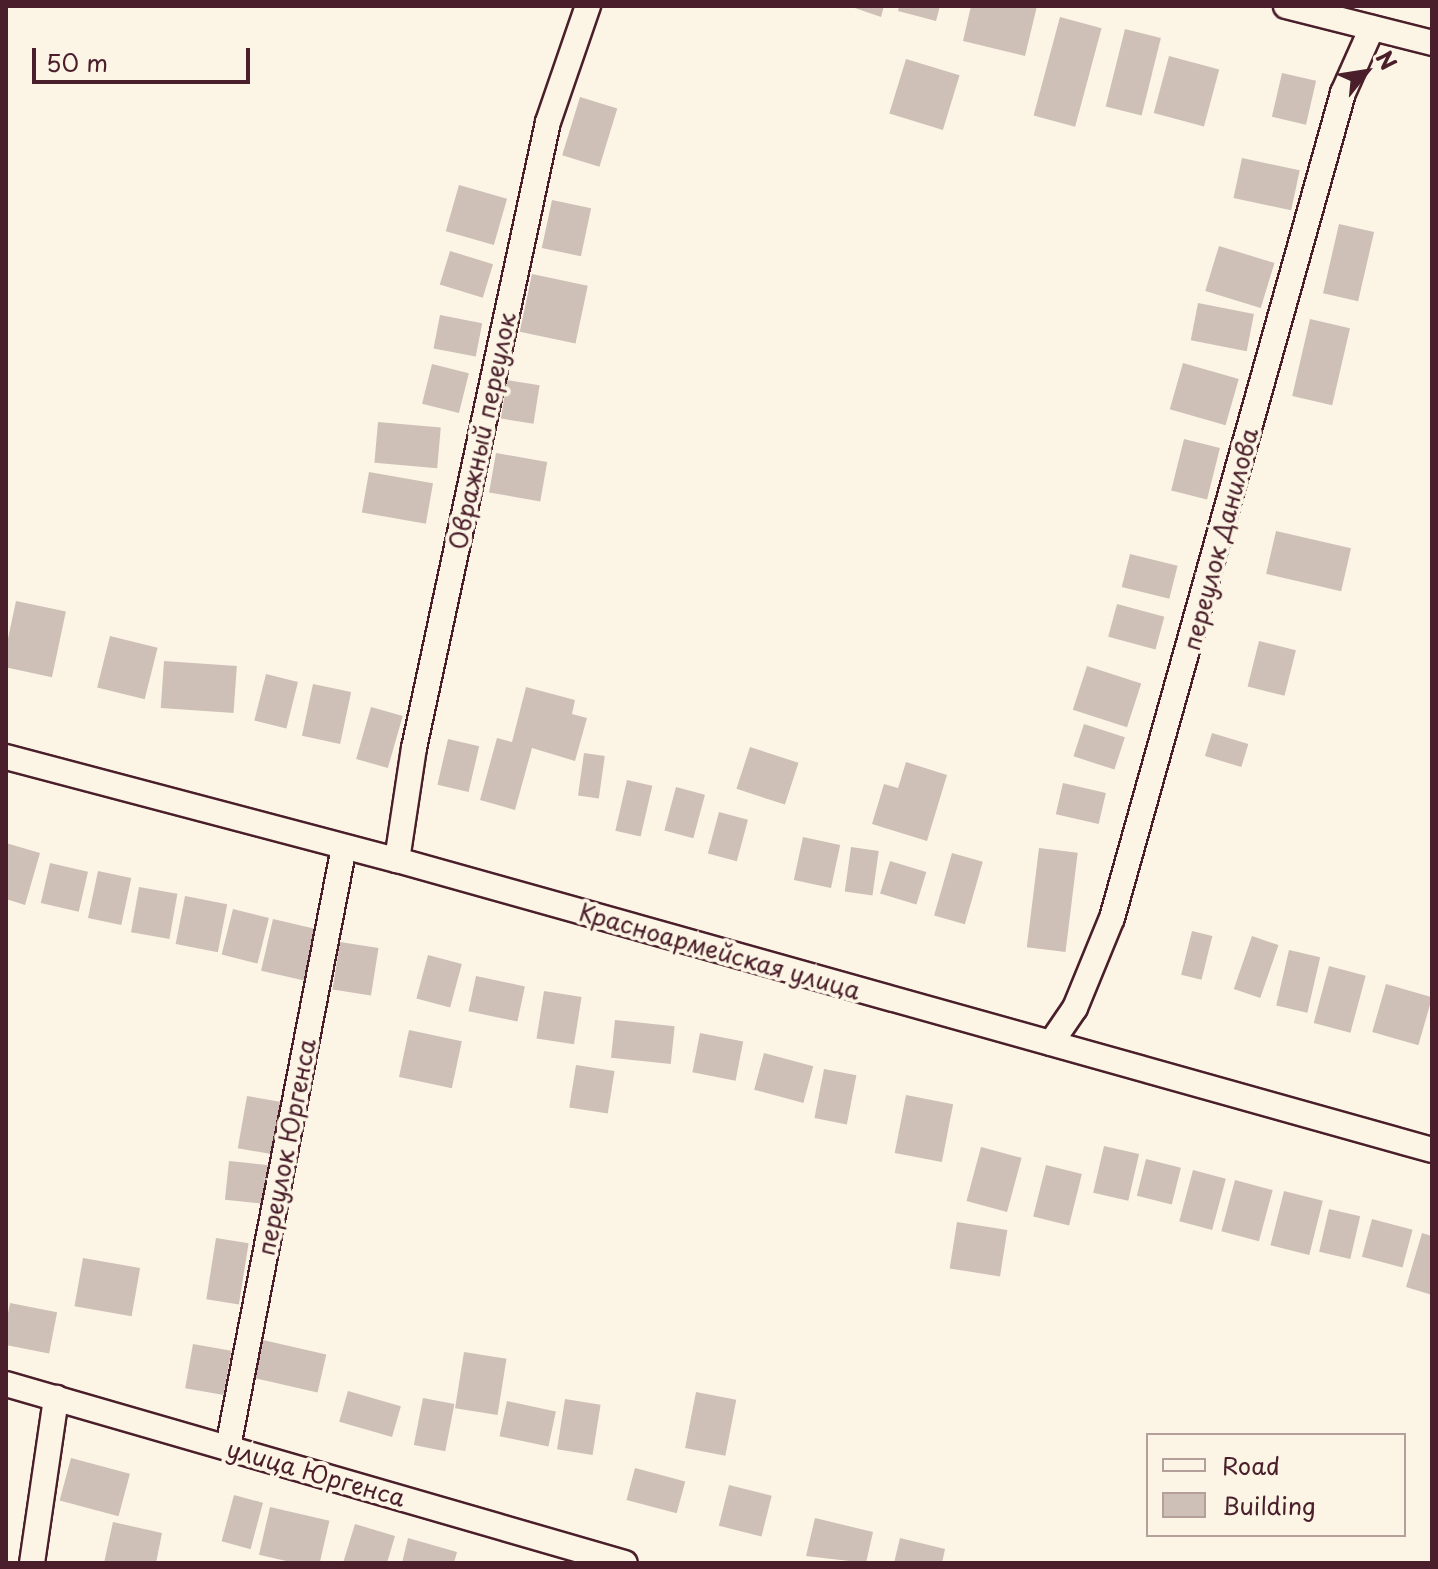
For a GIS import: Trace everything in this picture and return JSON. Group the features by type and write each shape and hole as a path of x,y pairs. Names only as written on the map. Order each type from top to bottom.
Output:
{"street":[{"name":"Овражный переулок","path":"397,860 414,748 548,122 588,6"},
{"path":"1286,6 1432,43"},
{"name":"переулок Данилова","path":"1051,1043 1075,1008 1112,918 1343,93 1372,28"},
{"name":"Красноармейская улица","path":"6,757 397,860 1432,1150"},
{"name":"переулок Юргенса","path":"228,1447 344,847"},
{"name":"улица Юргенса","path":"6,1384 625,1563"},
{"path":"32,1563 56,1398"}],"building":[{"path":"849,6 884,6 881,17"},
{"path":"899,6 940,6 936,21 898,11"},
{"path":"971,6 1037,6 1025,56 963,41"},
{"path":"1060,17 1102,28 1075,127 1034,116"},
{"path":"1125,29 1161,38 1142,116 1106,107"},
{"path":"1169,56 1219,69 1204,126 1154,113"},
{"path":"906,59 960,75 943,130 889,114"},
{"path":"1282,73 1316,81 1306,125 1272,117"},
{"path":"580,97 617,108 599,167 562,155"},
{"path":"1242,158 1300,170 1291,210 1233,198"},
{"path":"459,185 507,199 494,245 446,231"},
{"path":"552,200 591,208 581,256 542,248"},
{"path":"1339,224 1374,232 1358,301 1323,293"},
{"path":"1219,246 1274,263 1261,308 1205,291"},
{"path":"450,251 493,264 483,298 440,284"},
{"path":"532,274 588,286 575,344 520,332"},
{"path":"1198,303 1254,314 1247,351 1191,340"},
{"path":"440,315 482,323 476,357 434,348"},
{"path":"1310,319 1350,328 1332,405 1292,396"},
{"path":"1183,363 1239,379 1226,425 1170,409"},
{"path":"432,364 469,373 459,413 422,404"},
{"path":"507,380 540,385 533,424 501,419"},
{"path":"378,422 441,427 437,468 374,463"},
{"path":"1184,439 1220,448 1207,499 1171,490"},
{"path":"496,453 547,462 540,501 489,492"},
{"path":"369,472 433,483 426,524 362,512"},
{"path":"1276,531 1351,548 1341,591 1266,574"},
{"path":"1130,554 1178,566 1169,599 1122,587"},
{"path":"16,601 66,612 52,677 6,667 6,648"},
{"path":"1117,604 1164,617 1156,650 1108,637"},
{"path":"110,636 158,648 145,699 97,687"},
{"path":"1259,641 1296,650 1285,696 1248,687"},
{"path":"164,661 237,666 234,713 161,708"},
{"path":"1087,666 1141,684 1127,727 1073,710"},
{"path":"266,674 298,682 286,729 254,721"},
{"path":"313,684 351,692 340,744 302,736"},
{"path":"526,687 575,700 572,714 587,718 575,761 532,748 515,810 480,800 497,738 512,742"},
{"path":"371,707 403,716 388,768 356,759"},
{"path":"1084,724 1125,737 1114,770 1073,756"},
{"path":"1212,733 1248,744 1241,767 1205,756"},
{"path":"448,739 479,746 469,792 437,785"},
{"path":"750,747 799,763 785,805 736,789"},
{"path":"584,753 605,756 599,799 578,796"},
{"path":"906,762 947,775 927,841 872,824 884,784 898,788"},
{"path":"627,780 652,786 641,837 615,831"},
{"path":"1063,783 1106,793 1099,824 1056,814"},
{"path":"676,787 705,795 693,838 664,830"},
{"path":"719,812 748,820 737,861 708,854"},
{"path":"803,837 840,845 831,888 794,880"},
{"path":"6,843 40,853 25,905 6,899"},
{"path":"851,847 879,851 872,895 845,892"},
{"path":"1039,848 1078,853 1066,952 1027,947"},
{"path":"952,853 983,862 965,924 934,915"},
{"path":"890,861 926,872 916,905 880,894"},
{"path":"50,863 88,872 79,912 41,903"},
{"path":"98,871 131,878 121,925 88,918"},
{"path":"139,887 177,894 169,939 131,932"},
{"path":"185,896 227,904 218,952 176,944"},
{"path":"233,909 269,918 258,964 222,955"},
{"path":"273,919 316,929 304,981 261,971"},
{"path":"1192,931 1212,936 1201,980 1181,975"},
{"path":"1252,936 1278,945 1260,998 1234,989"},
{"path":"340,942 379,948 371,996 332,989"},
{"path":"1289,950 1320,957 1307,1013 1276,1006"},
{"path":"428,955 462,964 450,1008 416,998"},
{"path":"1329,966 1366,976 1350,1033 1314,1023"},
{"path":"476,976 525,986 517,1022 469,1011"},
{"path":"1386,984 1432,997 1418,1045 1372,1032"},
{"path":"544,991 582,997 574,1044 536,1038"},
{"path":"615,1020 675,1026 671,1064 611,1058"},
{"path":"409,1030 462,1041 452,1088 399,1077"},
{"path":"700,1033 743,1041 736,1081 692,1072"},
{"path":"764,1053 813,1066 803,1103 754,1090"},
{"path":"576,1065 615,1071 608,1114 569,1107"},
{"path":"824,1069 856,1075 847,1124 814,1118"},
{"path":"906,1095 953,1104 942,1162 895,1153"},
{"path":"247,1096 281,1102 272,1154 238,1148"},
{"path":"1104,1146 1139,1154 1128,1201 1093,1193"},
{"path":"981,1147 1022,1158 1007,1212 967,1201"},
{"path":"1146,1159 1181,1168 1172,1205 1137,1196"},
{"path":"229,1161 268,1165 264,1204 225,1200"},
{"path":"1046,1165 1082,1174 1069,1225 1033,1216"},
{"path":"1193,1170 1226,1179 1212,1230 1179,1221"},
{"path":"1235,1180 1273,1190 1259,1241 1221,1231"},
{"path":"1284,1191 1323,1201 1309,1255 1270,1245"},
{"path":"1329,1209 1360,1216 1350,1259 1319,1252"},
{"path":"1372,1219 1413,1230 1402,1268 1362,1257"},
{"path":"957,1222 1007,1230 1000,1276 950,1268"},
{"path":"1422,1233 1432,1236 1432,1295 1406,1287"},
{"path":"216,1238 249,1243 239,1304 206,1299"},
{"path":"83,1258 140,1268 132,1316 74,1306"},
{"path":"10,1303 57,1312 49,1353 6,1345"},
{"path":"263,1340 326,1355 318,1393 254,1378"},
{"path":"193,1344 231,1351 224,1395 185,1388"},
{"path":"464,1352 506,1359 498,1415 455,1408"},
{"path":"348,1391 401,1406 392,1437 339,1422"},
{"path":"696,1392 736,1400 725,1456 685,1448"},
{"path":"423,1398 454,1404 445,1451 414,1445"},
{"path":"565,1399 601,1405 593,1455 557,1449"},
{"path":"507,1401 556,1411 548,1447 500,1436"},
{"path":"71,1458 130,1474 119,1516 60,1501"},
{"path":"635,1468 685,1481 677,1513 626,1500"},
{"path":"729,1485 772,1496 762,1536 719,1526"},
{"path":"234,1495 263,1503 251,1549 222,1541"},
{"path":"270,1507 329,1521 320,1563 295,1563 259,1555"},
{"path":"815,1518 873,1532 866,1563 806,1556"},
{"path":"113,1522 162,1533 156,1563 104,1563"},
{"path":"355,1524 395,1536 387,1563 343,1563"},
{"path":"408,1538 457,1552 454,1563 402,1563"},
{"path":"900,1538 945,1549 942,1563 894,1563"}]}
